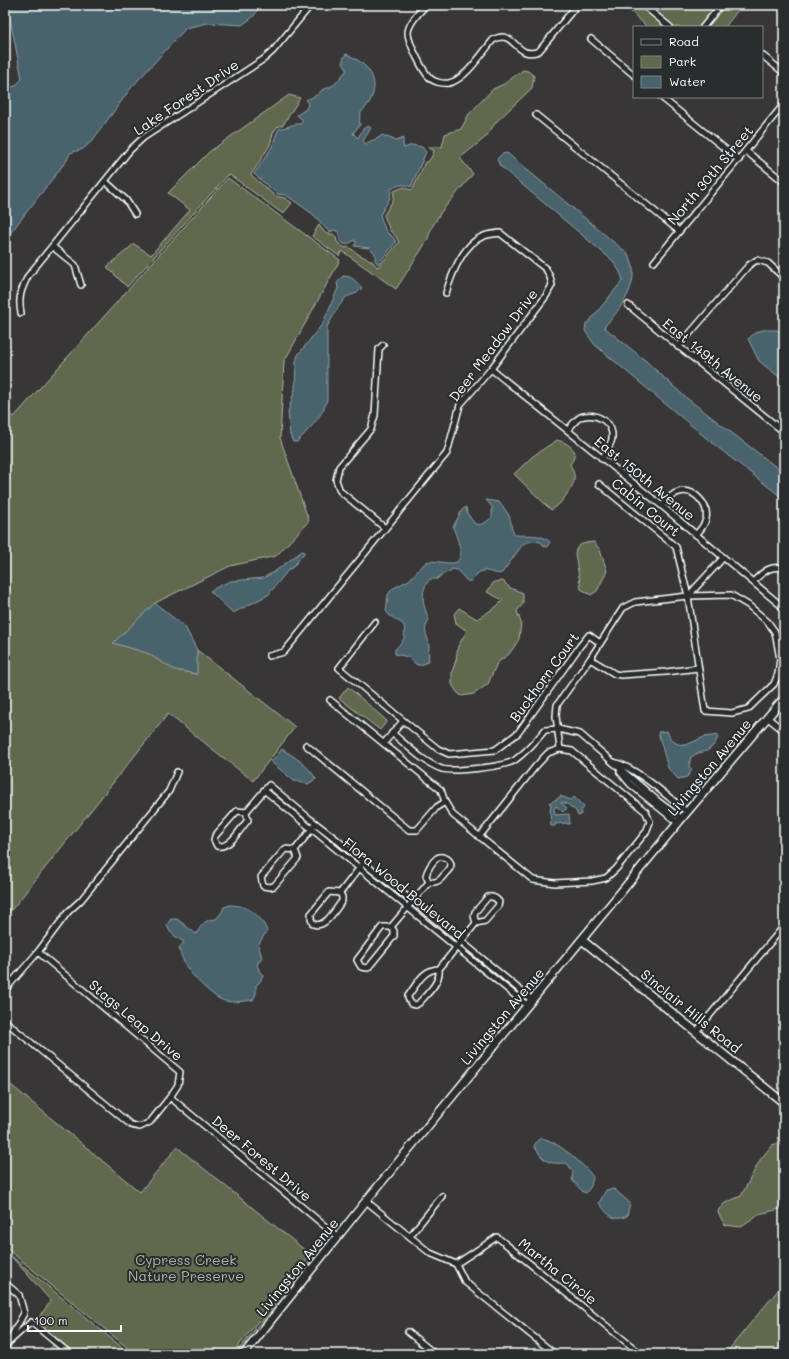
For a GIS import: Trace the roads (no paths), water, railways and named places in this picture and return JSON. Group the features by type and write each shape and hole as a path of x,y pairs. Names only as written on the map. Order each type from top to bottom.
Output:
{"street":[{"name":"Lake Forest Drive","path":"20,313 18,302 22,288 28,276 130,150 143,138 269,55 310,5"},
{"path":"426,5 412,22 408,32 409,40 430,78 440,83 449,83 461,78 493,40 500,36 506,37 523,51 532,54 539,50 575,7 569,5"},
{"path":"643,5 669,26"},
{"path":"704,26 720,5"},
{"path":"591,40 633,74"},
{"path":"763,56 784,73"},
{"path":"662,98 739,160"},
{"name":"North 30th Street","path":"654,262 784,104"},
{"path":"536,115 679,231"},
{"path":"746,151 784,182"},
{"path":"105,181 126,200 135,214"},
{"name":"Deer Meadow Drive","path":"269,656 284,652 447,453 460,405 491,369 546,296 552,285 546,268 500,233 485,235 472,242 452,272 446,293"},
{"path":"53,247 75,265 81,284"},
{"path":"678,347 749,265 757,260 768,263 784,278"},
{"name":"East 149th Avenue","path":"628,305 784,432"},
{"path":"382,345 379,349 375,415 371,430 339,467 336,480 340,491 385,528"},
{"name":"East 150th Avenue","path":"491,369 662,506 784,608"},
{"path":"568,430 575,421 583,416 594,415 603,418 610,428 612,437 602,459"},
{"name":"Cabin Court","path":"599,484 676,547 688,596 705,711 732,713 748,709 774,684 778,674 780,659 775,632 768,622 748,605 731,595 688,596"},
{"path":"662,506 672,496 679,492 693,494 701,500 705,505 706,517 705,523 696,535"},
{"path":"560,749 556,716 557,705 590,659 623,608 635,602 688,596 723,558"},
{"path":"752,582 768,569 779,567 784,569"},
{"name":"Buckhorn Court","path":"375,622 339,668 438,749 449,754 495,750 518,733 589,635 600,643"},
{"path":"590,659 615,674 621,675 698,668"},
{"name":"Livingston Avenue","path":"244,1354 366,1201 687,812 784,698"},
{"path":"330,700 441,790 445,802 453,815 479,837 533,880 555,883 592,881 606,878 616,869 646,832 650,822 646,812 572,751 560,749 548,754 535,767 479,837"},
{"path":"768,718 784,731"},
{"path":"384,743 403,721"},
{"path":"392,733 426,760 443,769 470,770 513,762 524,753 545,730 558,729 580,734 680,821"},
{"path":"306,745 409,830 418,830 437,807 445,802"},
{"path":"612,762 622,764 633,770 687,812"},
{"path":"5,990 38,952 68,912 81,900 169,791 177,772"},
{"name":"Flora Wood Boulevard","path":"269,785 462,941 530,1003 457,947 264,790 269,785"},
{"path":"246,812 264,790"},
{"path":"237,811 246,812 248,820 227,845 217,846 214,840 215,836 237,811"},
{"path":"295,850 316,824"},
{"path":"285,849 295,850 298,858 274,886 270,888 263,886 261,880 262,877 285,849"},
{"path":"442,856 448,858 451,863 451,867 440,880 434,883 428,882 426,876 427,870 437,857 442,856"},
{"path":"340,893 364,862"},
{"path":"391,927 394,931 394,936 368,968 361,967 357,960 382,927 391,927 414,902 428,882"},
{"path":"329,892 340,893 342,901 324,923 316,925 313,924 311,919 312,914 329,892"},
{"path":"439,969 432,969 426,972 408,996 411,1004 416,1005 419,1003 438,980 440,974 439,969 476,923 485,921 498,906 499,902 496,898 492,896 488,897 475,912 474,916 476,923"},
{"path":"696,1032 784,926"},
{"name":"Sinclair Hills Road","path":"582,940 784,1103"},
{"name":"Stags Leap Drive","path":"5,1020 131,1125 140,1127 150,1122 178,1085 180,1072 38,952"},
{"name":"Deer Forest Drive","path":"170,1097 338,1237"},
{"path":"410,1236 442,1196"},
{"path":"366,1201 430,1253 456,1264 465,1282 555,1354"},
{"name":"Martha Circle","path":"456,1264 497,1237 641,1354"},
{"path":"5,1283 18,1295 24,1313 6,1344"},
{"path":"6,1344 31,1322 70,1354"},
{"path":"408,1332 435,1354"}],"water":[{"path":"5,5 261,5 253,17 242,25 208,23 186,28 131,88 92,141 83,149 70,153 67,160 5,240 5,89 15,86 22,79 10,19 5,12"},
{"path":"346,54 361,62 366,67 371,73 374,87 373,95 369,103 360,114 360,125 353,133 358,138 363,129 368,126 371,128 363,141 365,144 382,135 397,141 403,138 404,148 412,145 422,147 426,152 411,187 401,185 391,189 390,198 380,215 386,232 393,237 396,242 378,264 375,260 375,253 369,248 354,246 356,243 355,240 346,245 340,241 339,233 335,230 329,232 314,215 286,195 277,194 254,174 272,147 279,129 300,124 303,121 297,115 306,109 308,104 306,100 317,95 323,89 335,84 346,71 343,59"},
{"path":"507,153 628,254 633,267 631,285 620,308 604,327 646,361 684,396 784,473 784,499 711,442 595,345 585,331 586,323 588,323 623,280 620,272 613,261 500,166 497,159 502,154"},
{"path":"343,276 356,281 362,288 357,293 346,297 327,327 327,400 322,412 315,422 297,442 293,442 290,435 288,412 295,389 296,362 298,355 323,323 338,288 337,283"},
{"path":"762,330 777,330 784,335 784,381 759,361 748,339 756,332"},
{"path":"486,500 499,502 506,510 515,535 538,536 550,542 547,547 541,542 534,541 523,544 502,573 499,574 483,571 477,574 471,581 467,581 457,570 452,569 437,579 430,579 424,589 423,594 425,609 429,619 425,630 429,645 429,661 428,660 428,662 421,665 417,665 408,657 395,654 395,649 401,643 405,633 404,625 389,615 386,611 388,595 392,589 409,580 426,562 456,562 459,559 460,549 453,527 462,510 466,507 467,513 474,523 481,524 488,521 492,517 492,507"},
{"path":"302,551 305,552 268,595 233,613 210,591 231,581 263,578 274,572"},
{"path":"155,603 185,627 197,650 197,674 175,670 147,653 113,643"},
{"path":"667,731 671,740 678,744 686,745 704,737 719,735 714,745 707,751 698,753 691,757 689,766 692,770 687,777 678,779 668,768 658,732"},
{"path":"282,749 305,765 316,779 308,784 294,781 271,762"},
{"path":"560,796 571,800 574,797 584,807 581,811 581,815 578,816 576,811 562,802 561,803 567,808 563,812 556,806 554,809 555,815 569,814 570,824 555,824 555,826 551,826 551,805 549,803"},
{"path":"237,905 253,912 261,920 267,931 258,945 262,957 257,965 263,975 260,982 256,985 256,994 253,1000 236,1002 225,1001 209,992 186,966 179,949 184,942 169,930 167,924 171,919 177,919 196,934 204,923 208,920 216,919 224,907"},
{"path":"541,1138 562,1148 577,1159 589,1172 593,1177 591,1186 586,1193 583,1192 572,1180 573,1172 567,1163 551,1163 541,1156 534,1146"},
{"path":"614,1189 630,1203 627,1216 622,1218 614,1218 599,1203 606,1190"}],"park label":[{"name":"Cypress Creek Nature Preserve","path":"186,1268"}]}
